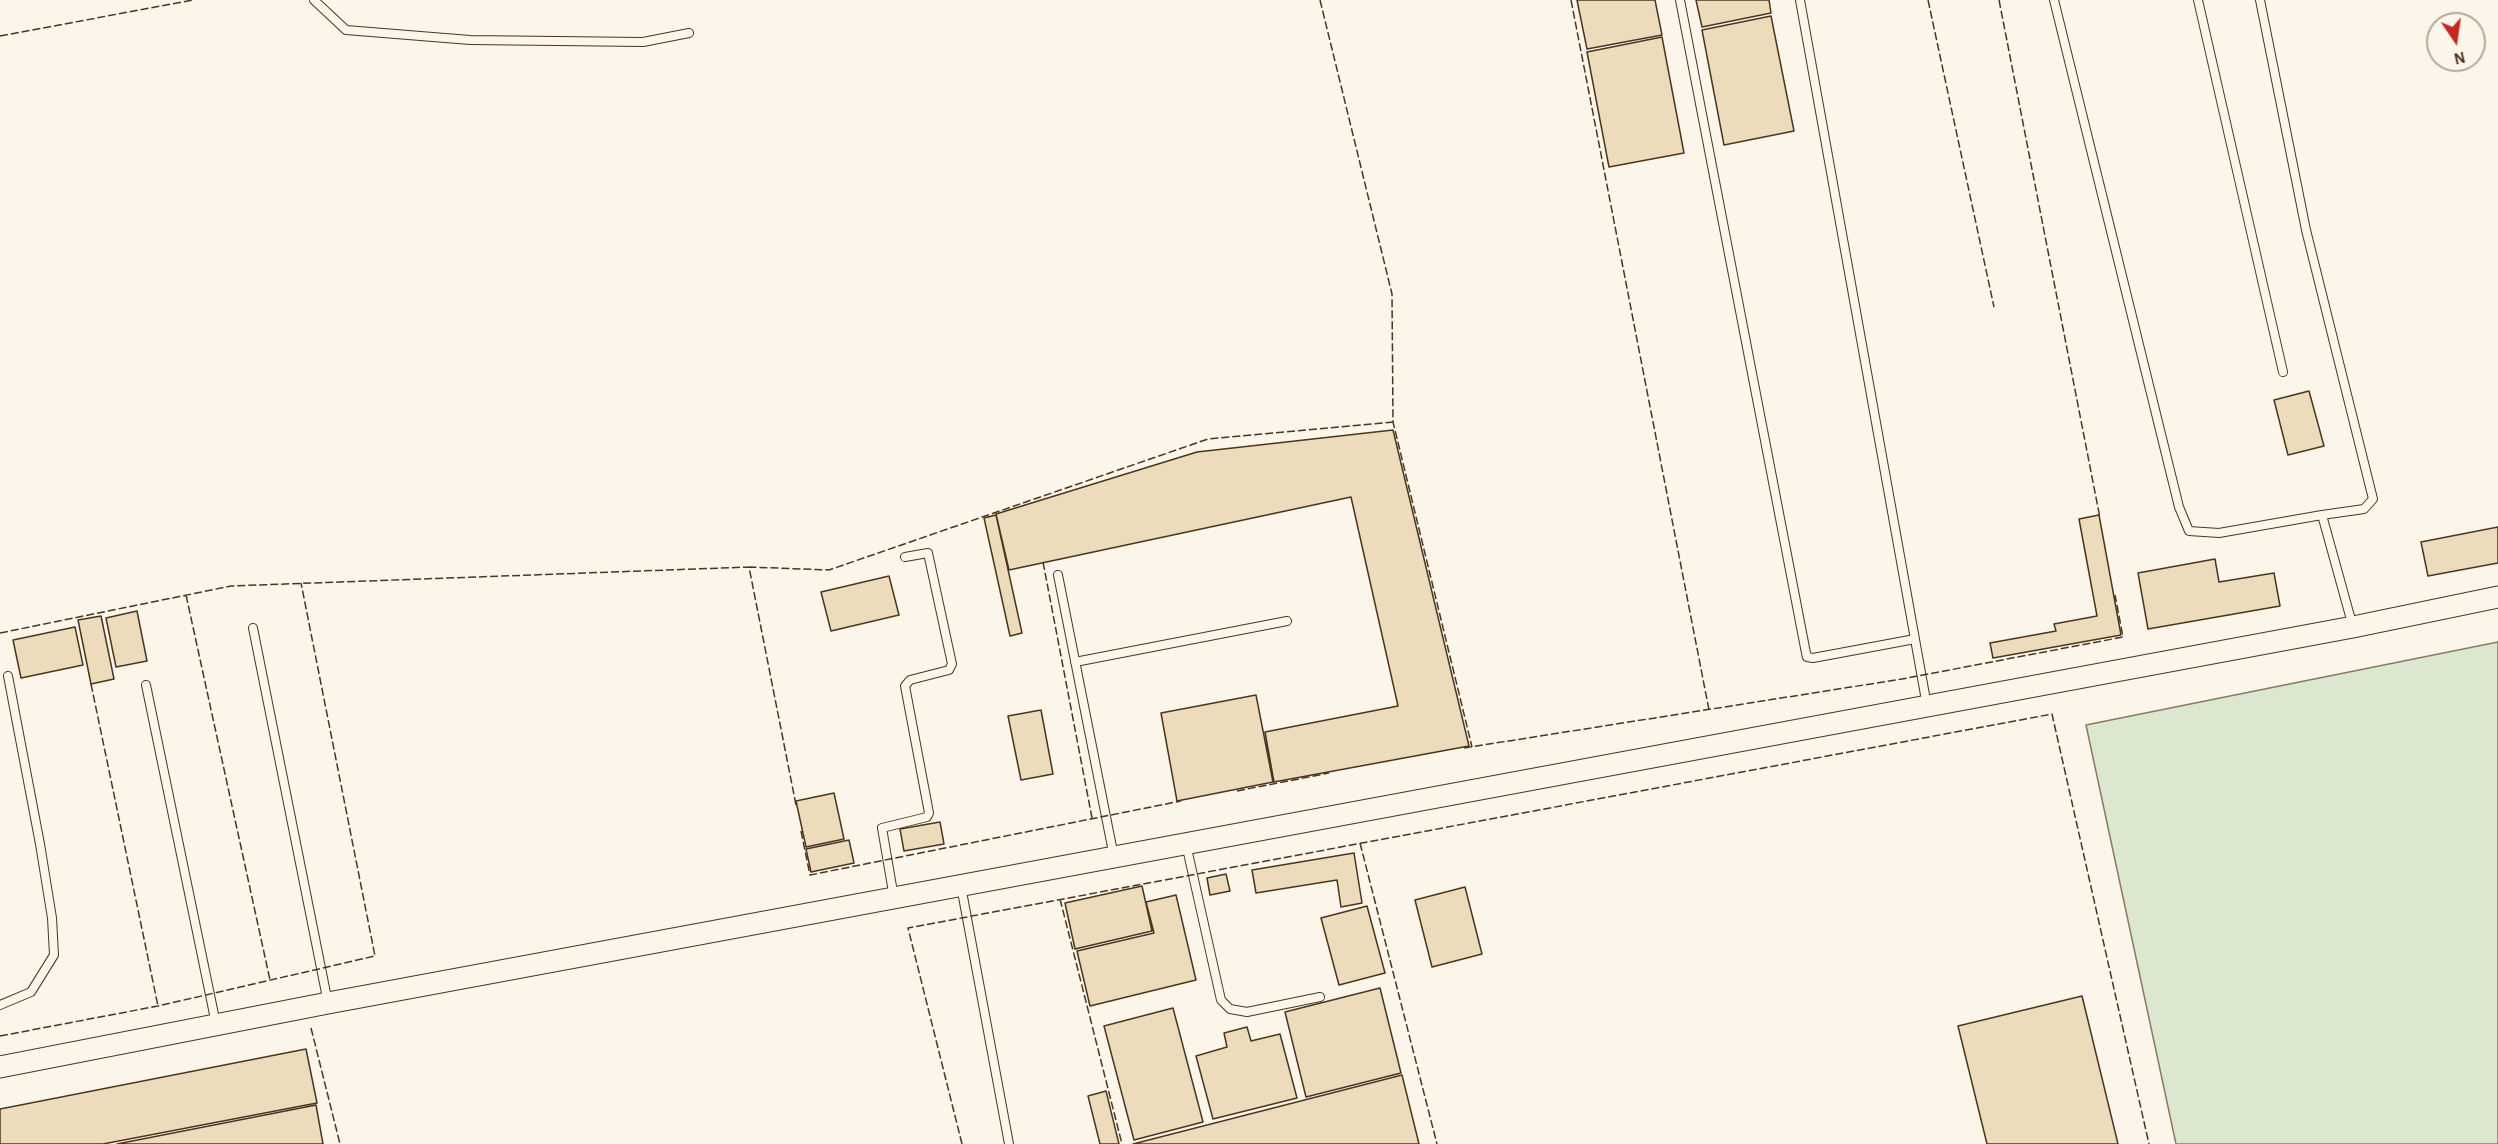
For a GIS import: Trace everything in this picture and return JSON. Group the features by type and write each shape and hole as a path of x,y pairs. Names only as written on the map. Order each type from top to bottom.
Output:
{"street":[{"path":"0,1067 328,1003 2353,627 2498,597"}],"lane":[{"path":"314,0 346,30 470,40 643,42 689,33"},
{"path":"1680,0 1806,653 1808,657 1813,658 1915,639"},
{"path":"1800,0 1927,706"},
{"path":"2054,0 2179,507 2189,531 2219,533 2364,509 2373,499 2306,230 2260,0"},
{"path":"2198,0 2283,372"},
{"path":"2322,515 2353,627"},
{"path":"894,898 882,828 927,817 929,813 905,686 910,680 949,670 952,663 928,553 905,556"},
{"path":"1058,575 1114,857"},
{"path":"1075,662 1287,621"},
{"path":"253,628 328,1003"},
{"path":"0,1005 31,992 54,955 52,918 42,854 8,676"},
{"path":"146,685 216,1024"},
{"path":"1186,844 1221,1000 1230,1009 1246,1012 1320,997"},
{"path":"961,886 1009,1144"}],"green space":[{"path":"2498,642 2498,1144 2176,1144 2086,725"}],"building":[{"path":"1577,0 1655,0 1662,35 1587,49"},
{"path":"1696,0 1769,0 1771,13 1702,27"},
{"path":"1771,16 1794,131 1724,145 1702,30"},
{"path":"1662,37 1684,153 1609,167 1587,52"},
{"path":"2309,391 2324,446 2288,455 2274,400"},
{"path":"1393,430 1469,746 1274,782 1265,732 1398,706 1351,497 1009,570 996,514 1197,452"},
{"path":"996,515 1022,633 1010,636 984,518"},
{"path":"2099,515 2121,635 1993,658 1990,643 2056,631 2054,624 2097,616 2079,519"},
{"path":"2498,527 2498,563 2428,576 2421,542"},
{"path":"2215,559 2219,582 2274,573 2280,606 2148,629 2138,573"},
{"path":"889,576 899,615 831,631 821,592"},
{"path":"137,611 147,661 116,667 106,618"},
{"path":"101,616 114,679 91,684 78,620"},
{"path":"75,627 83,665 21,678 13,640"},
{"path":"1256,695 1273,782 1177,801 1161,713"},
{"path":"1041,710 1053,774 1021,780 1008,716"},
{"path":"834,793 844,839 806,847 796,801"},
{"path":"940,822 944,844 904,851 900,829"},
{"path":"849,840 854,863 811,872 806,849"},
{"path":"1354,853 1362,903 1341,907 1337,880 1256,893 1252,870"},
{"path":"1226,874 1230,891 1210,895 1207,878"},
{"path":"1142,886 1152,931 1075,949 1065,903"},
{"path":"1465,887 1482,954 1432,967 1415,900"},
{"path":"1176,895 1196,980 1090,1006 1077,951 1154,933 1146,902"},
{"path":"1367,906 1385,973 1339,985 1321,918"},
{"path":"1380,988 1401,1073 1306,1097 1285,1012"},
{"path":"2082,996 2118,1144 1987,1144 1958,1026"},
{"path":"1173,1008 1203,1122 1134,1140 1104,1026"},
{"path":"1247,1027 1251,1041 1280,1034 1297,1098 1213,1119 1196,1056 1227,1047 1224,1033"},
{"path":"306,1049 317,1103 103,1144 0,1144 0,1109"},
{"path":"1402,1075 1419,1144 1133,1144"},
{"path":"1106,1091 1119,1144 1100,1144 1088,1096"},
{"path":"316,1105 323,1144 117,1144"}],"fence":[{"path":"0,36 193,0"},
{"path":"1320,0 1392,294 1393,422 1472,747"},
{"path":"1571,0 1709,710"},
{"path":"1928,0 1994,307"},
{"path":"1999,0 2100,518"},
{"path":"796,805 749,567 829,570 1208,439 1393,422"},
{"path":"1043,562 1092,818"},
{"path":"0,633 231,586 749,567"},
{"path":"0,1036 158,1006 375,956 301,583"},
{"path":"186,595 270,980"},
{"path":"1464,748 1902,679 2123,637 2115,595"},
{"path":"91,684 158,1006"},
{"path":"962,1144 908,928 2052,714 2149,1144"},
{"path":"1237,791 1329,773"},
{"path":"801,831 810,875 1181,801"},
{"path":"1360,843 1437,1144"},
{"path":"1060,899 1122,1144"},
{"path":"311,1028 340,1144"}]}
